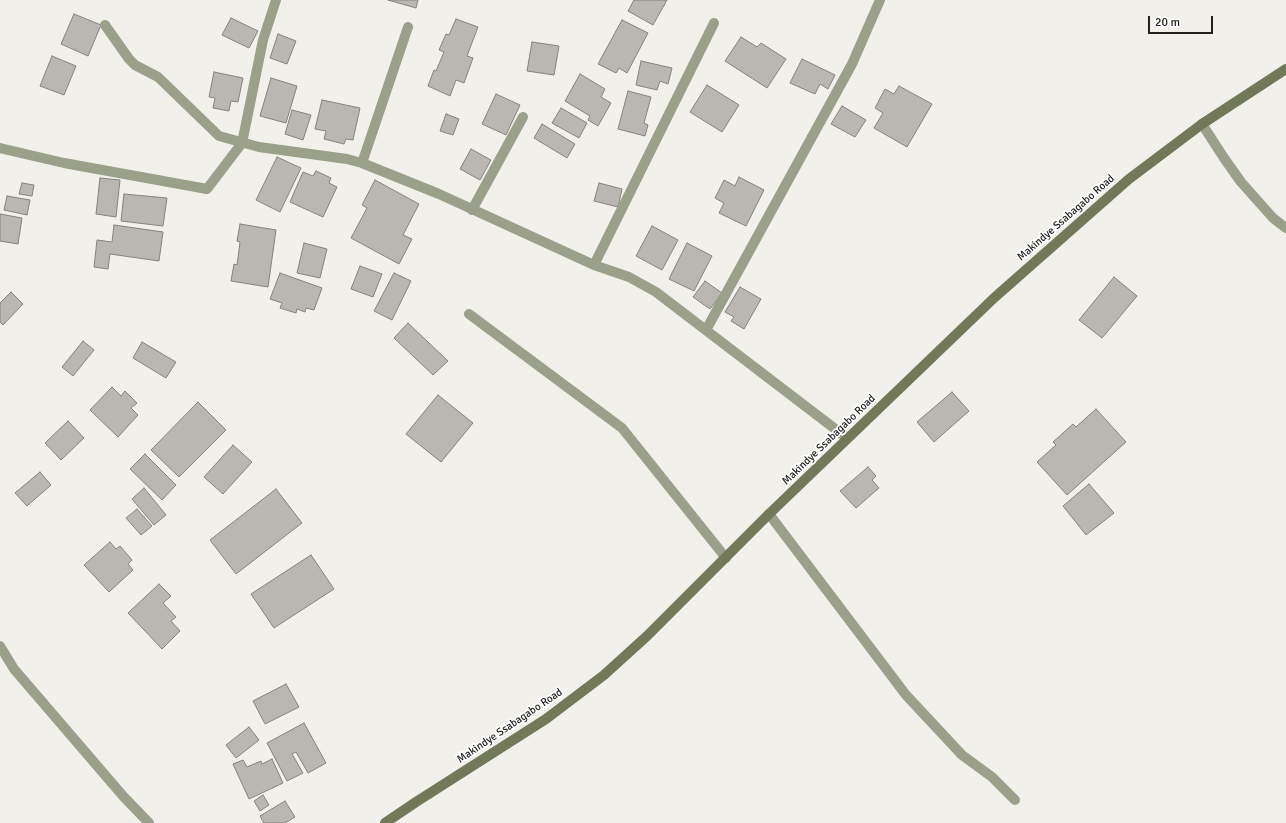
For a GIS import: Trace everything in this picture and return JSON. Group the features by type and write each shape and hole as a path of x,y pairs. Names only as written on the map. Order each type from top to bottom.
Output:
{"street":[{"path":"0,148 64,163 207,189 242,143 263,40 276,0"},
{"path":"706,330 852,64 880,0"},
{"path":"594,265 714,23"},
{"path":"105,25 135,65 158,76 219,136 259,147 347,159 362,163 434,191 472,210 594,265 629,277 656,292 847,438"},
{"path":"362,163 408,28"},
{"name":"Makindye Ssabagabo Road","path":"385,823 546,720 604,675 648,636 769,514 994,298 1129,179 1202,124 1286,69"},
{"path":"472,210 523,117"},
{"path":"1202,124 1241,182 1273,218 1286,228"},
{"path":"469,314 622,428 726,558"},
{"path":"769,514 906,695 962,755 992,777 1015,800"},
{"path":"0,646 14,669 123,796 149,823"}],"building":[{"path":"388,0 418,0 416,8"},
{"path":"634,0 667,0 653,25 628,11"},
{"path":"74,14 101,25 88,56 61,44"},
{"path":"231,18 258,31 249,48 222,35"},
{"path":"456,19 478,27 467,56 473,58 464,83 456,80 450,96 428,86 434,70 436,71 444,52 439,50 446,34 449,35"},
{"path":"622,20 648,33 627,73 619,68 616,73 598,64"},
{"path":"278,34 296,41 287,64 270,58"},
{"path":"741,37 757,47 761,43 786,59 767,88 725,61"},
{"path":"532,42 559,46 554,75 527,71"},
{"path":"52,56 76,66 64,95 40,86"},
{"path":"802,59 835,75 828,89 820,84 815,94 790,83"},
{"path":"641,61 672,68 668,84 660,81 657,90 636,85"},
{"path":"214,72 243,78 238,102 231,101 229,111 213,108 215,98 209,97"},
{"path":"580,74 605,89 601,97 611,103 598,126 588,120 590,116 565,101"},
{"path":"271,78 297,86 286,123 260,116"},
{"path":"707,85 739,105 722,132 690,112"},
{"path":"899,86 932,104 907,147 874,128 883,113 875,108 885,89 894,94"},
{"path":"628,91 651,97 644,123 648,125 645,136 618,129"},
{"path":"496,94 520,105 506,135 482,124"},
{"path":"322,100 360,108 353,140 346,139 344,144 324,139 326,131 315,129"},
{"path":"842,106 866,120 855,137 831,124"},
{"path":"561,108 587,123 579,138 552,123"},
{"path":"292,110 311,115 303,140 285,134"},
{"path":"446,114 459,119 453,135 440,131"},
{"path":"542,124 575,144 567,158 534,138"},
{"path":"471,149 491,160 480,180 460,169"},
{"path":"277,157 301,168 280,212 256,200"},
{"path":"316,171 331,178 329,183 337,187 323,217 290,202 303,172 313,176"},
{"path":"739,177 764,190 746,226 719,213 724,203 715,198 724,180 735,186"},
{"path":"100,178 120,180 116,217 96,214"},
{"path":"375,180 419,204 403,235 412,239 399,264 351,238 367,208 362,205"},
{"path":"22,183 34,185 32,196 19,194"},
{"path":"599,183 622,189 618,207 594,201"},
{"path":"124,194 167,198 163,226 121,221"},
{"path":"7,196 30,200 27,215 4,210"},
{"path":"0,214 22,218 18,244 0,241"},
{"path":"240,224 276,230 268,287 231,281 234,264 237,265 240,242 237,241"},
{"path":"114,225 163,232 159,261 110,254 108,269 94,267 97,240 112,242"},
{"path":"652,226 678,240 662,270 636,256"},
{"path":"304,243 327,249 320,278 297,273"},
{"path":"687,243 712,256 694,291 669,279"},
{"path":"360,266 382,274 373,297 351,289"},
{"path":"280,273 322,288 314,310 306,308 305,312 297,309 296,313 280,308 282,303 270,299"},
{"path":"394,273 411,281 392,320 374,311"},
{"path":"1114,277 1137,296 1102,338 1079,320"},
{"path":"705,281 722,293 710,309 693,297"},
{"path":"740,287 761,299 744,329 731,321 734,317 725,312"},
{"path":"11,292 23,304 3,325 0,322 0,303"},
{"path":"408,323 448,361 433,375 394,338"},
{"path":"83,341 94,350 73,376 62,367"},
{"path":"142,342 176,362 166,378 133,358"},
{"path":"112,387 121,396 125,391 137,403 131,408 138,415 118,437 90,410"},
{"path":"952,392 969,411 934,442 917,422"},
{"path":"438,395 473,423 441,462 406,434"},
{"path":"198,402 226,430 179,477 151,450"},
{"path":"1096,409 1126,442 1067,495 1037,462 1056,445 1053,442 1073,424 1076,427"},
{"path":"68,421 84,438 61,460 45,443"},
{"path":"233,445 252,462 223,494 204,477"},
{"path":"145,454 176,485 162,500 130,469"},
{"path":"868,467 876,476 872,480 879,488 856,508 840,491"},
{"path":"40,472 51,485 27,506 15,493"},
{"path":"1089,484 1114,513 1086,535 1063,506"},
{"path":"144,488 166,515 154,525 132,499"},
{"path":"276,489 302,523 236,574 210,540"},
{"path":"137,509 152,526 141,535 126,518"},
{"path":"110,542 116,549 120,546 132,560 128,564 133,570 109,592 84,565"},
{"path":"311,555 334,589 274,628 251,594"},
{"path":"159,584 171,596 163,603 176,617 171,621 180,631 162,649 128,613"},
{"path":"286,684 299,707 265,724 253,701"},
{"path":"304,723 326,763 308,773 296,752 292,754 303,773 287,781 267,743"},
{"path":"249,727 259,740 236,758 226,745"},
{"path":"272,759 283,783 249,799 233,764 243,760 247,767 261,761 262,764"},
{"path":"263,795 269,805 260,811 254,801"},
{"path":"285,801 295,817 285,823 264,823 260,816"}]}
